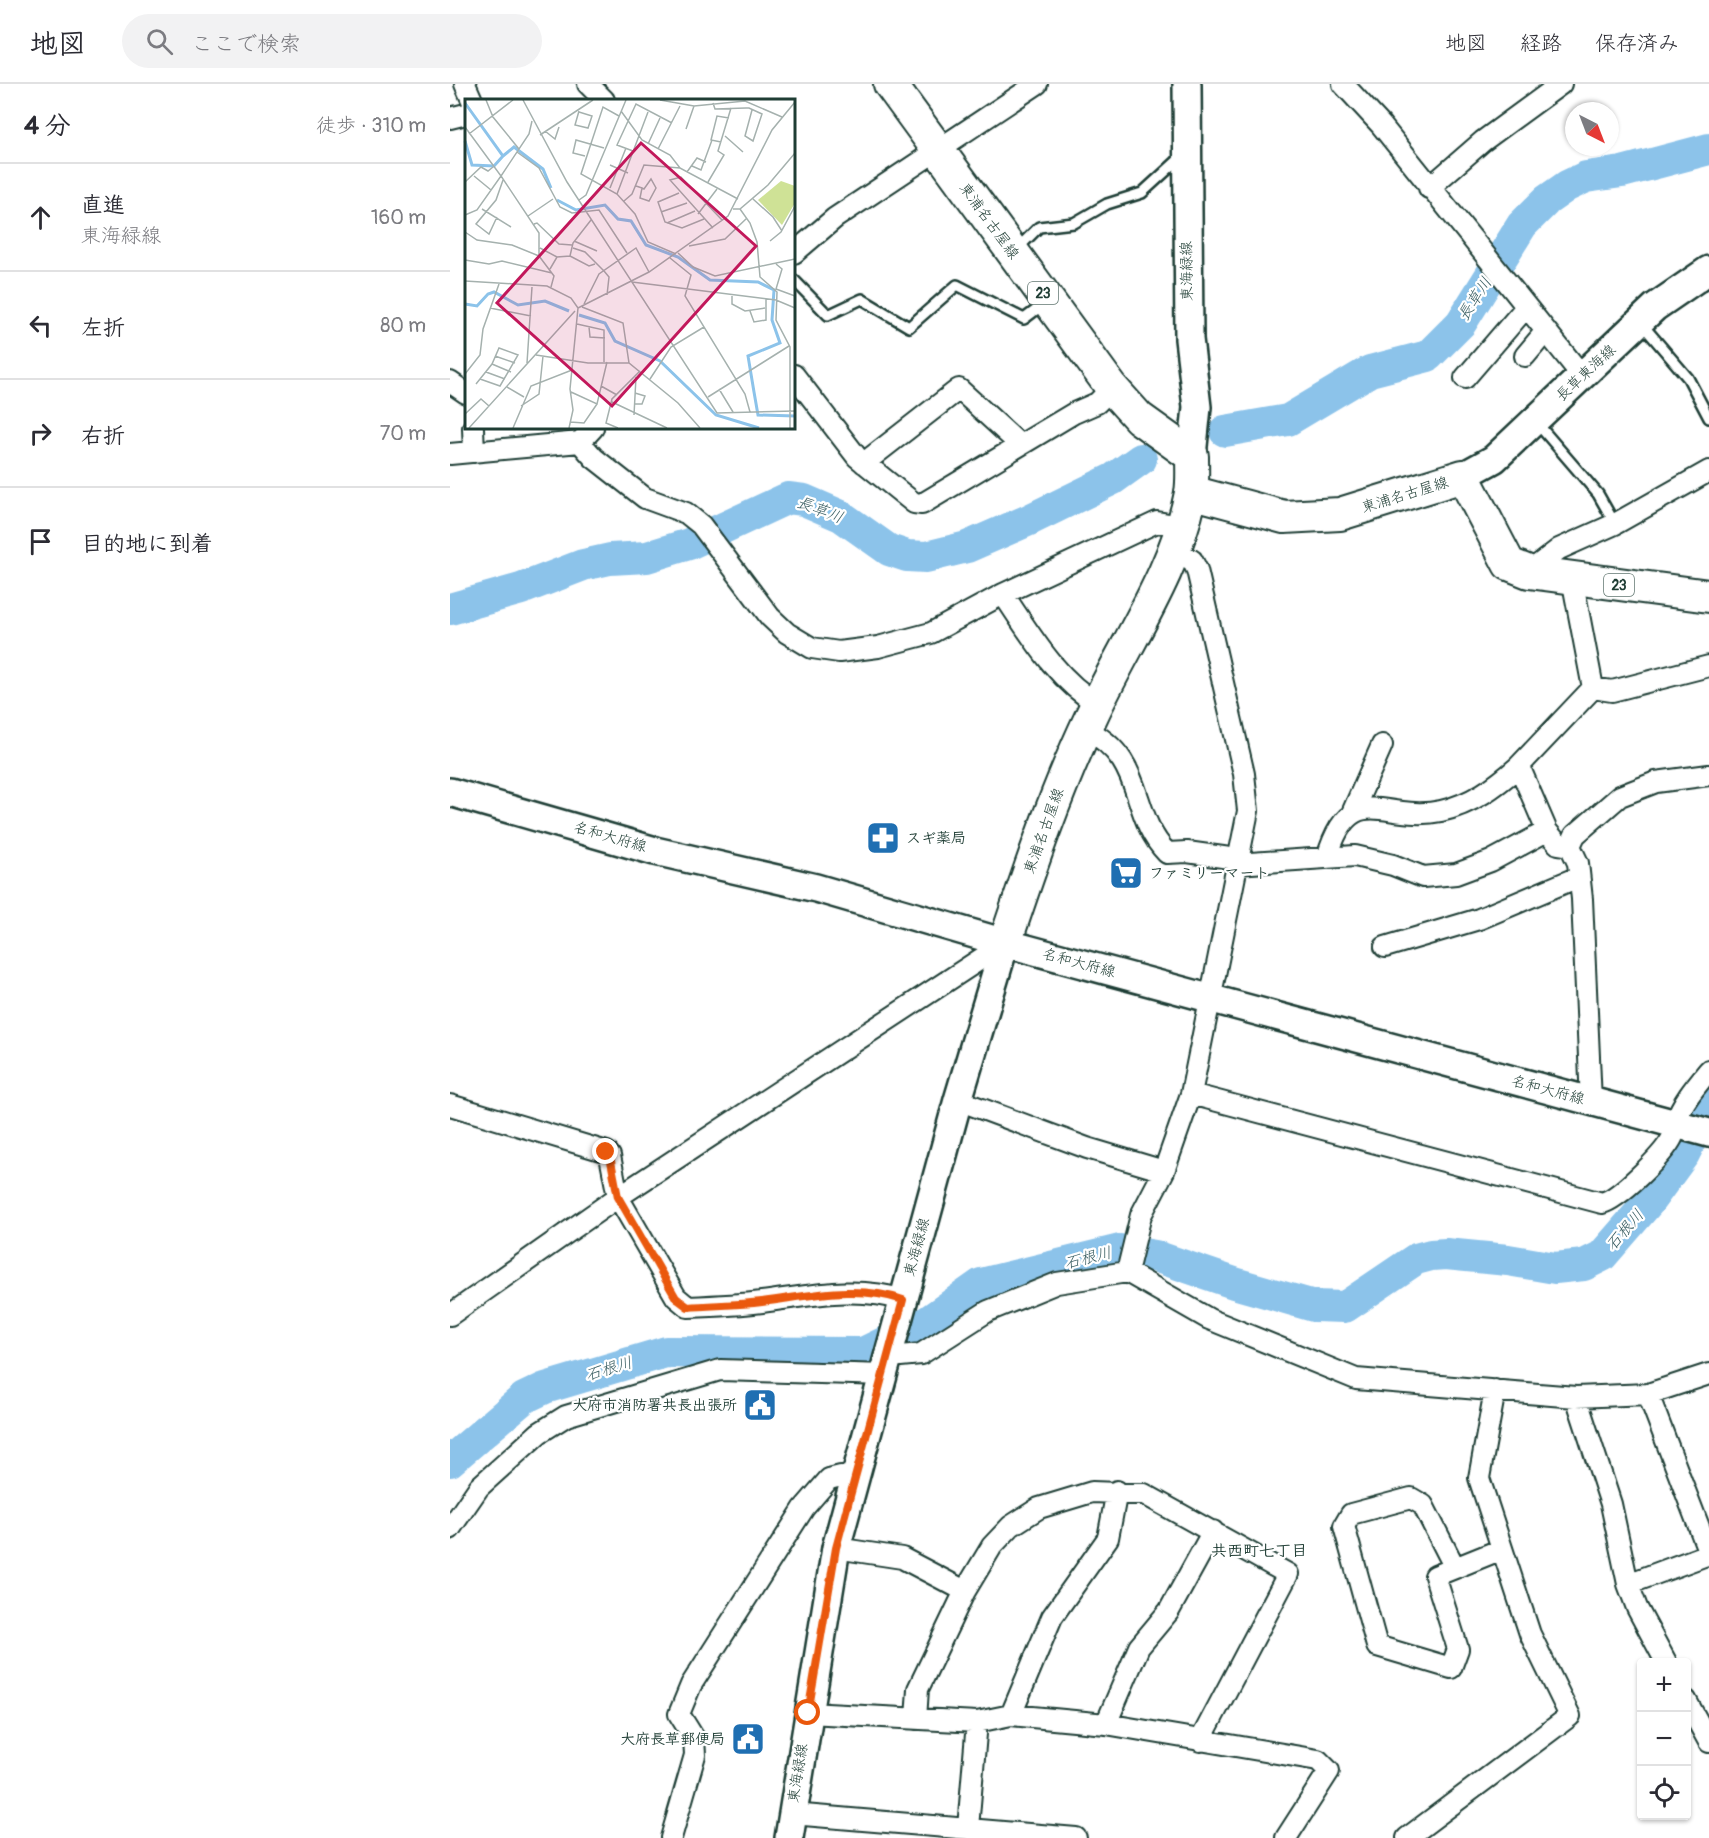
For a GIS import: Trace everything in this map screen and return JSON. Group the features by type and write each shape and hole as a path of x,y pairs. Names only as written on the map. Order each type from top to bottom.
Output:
{"main road":[{"name":"東浦名古屋線","path":"891,84 1112,388 1139,418 1192,456 1191,492 1177,538 1091,716 1052,803 1005,943"},
{"name":"東海緑線","path":"1187,84 1189,339 1197,407 1192,456"},
{"name":"長草東海線","path":"1463,476 1494,459 1656,307 1709,270"},
{"name":"東浦名古屋線","path":"1191,492 1284,517 1340,514 1463,476 1509,564 1529,572 1709,596"},
{"name":"名和大府線","path":"450,792 655,850 816,888 1005,943 1690,1127"},
{"name":"東海緑線","path":"790,1826 836,1548 958,1100 1005,943"}],"street":[{"path":"465,84 472,99"},
{"path":"588,84 603,99"},
{"path":"795,252 835,218 1036,84"},
{"path":"1343,84 1381,125 1429,188 1583,377"},
{"path":"1429,188 1491,135 1561,84"},
{"path":"450,118 465,114"},
{"path":"1465,378 1526,307"},
{"path":"1525,356 1546,331"},
{"path":"795,376 864,463 914,503 922,504 1074,413 1097,402 1112,388"},
{"path":"450,382 465,392"},
{"path":"864,463 959,389 1020,445"},
{"path":"473,429 474,452"},
{"path":"450,454 587,435 594,458 645,498 676,507 701,525 770,617 787,633 812,648 839,652 868,648 931,633 1003,594 1156,522 1177,538 1197,570 1244,774 1248,811 1191,1094 1164,1171 1141,1215 1127,1272"},
{"path":"1529,572 1559,549 1615,524 1709,471"},
{"path":"1572,578 1593,688"},
{"path":"1003,594 1079,693 1105,739 1124,761 1155,838 1167,853 1187,852 1237,862 1364,857 1423,877 1456,874 1491,861 1547,831"},
{"path":"1593,688 1612,691 1709,666"},
{"path":"1352,813 1374,807 1416,813 1458,806 1485,794 1519,766 1593,688"},
{"path":"1328,858 1339,829 1352,813 1382,745"},
{"path":"1519,766 1547,831 1558,844 1570,846"},
{"path":"1591,1102 1582,899 1578,863 1570,846 1575,835 1620,796 1656,782 1709,775"},
{"path":"1385,947 1479,920 1578,876"},
{"path":"450,1315 618,1197 1005,943"},
{"path":"1191,1094 1602,1203 1611,1201 1626,1190 1672,1138 1690,1127 1688,1095 1709,1070"},
{"path":"958,1100 1087,1148 1164,1171"},
{"path":"450,1105 606,1152 610,1156 618,1197 676,1298 688,1307 760,1302 847,1291 881,1293 901,1307"},
{"path":"450,1529 479,1487 539,1433 566,1416 720,1370 888,1362 921,1354 988,1311 1057,1283 1127,1272 1209,1319 1356,1378 1576,1397 1648,1394 1709,1374"},
{"path":"1407,1838 1570,1716 1530,1634 1479,1478 1495,1390"},
{"path":"1628,1584 1709,1554 1648,1394"},
{"path":"1576,1397 1611,1504 1628,1584 1637,1608 1664,1658"},
{"path":"671,1838 695,1755 694,1738 679,1714 691,1685 804,1508 829,1479 841,1476 856,1479"},
{"path":"1011,1715 1052,1617 1108,1538 1117,1491"},
{"path":"916,1719 918,1689 965,1591 992,1546 1020,1520 1039,1508 1092,1492 1117,1491 1144,1494 1214,1531 1287,1574 1200,1741"},
{"path":"1455,1568 1423,1505 1411,1498 1351,1514 1344,1526 1377,1646 1451,1668 1458,1649 1435,1576 1455,1568 1502,1549"},
{"path":"1106,1724 1139,1647 1169,1611 1214,1531"},
{"path":"836,1548 902,1558 965,1591"},
{"path":"1691,1709 1709,1742"},
{"path":"808,1713 977,1722 1011,1715 1106,1724 1318,1760 1329,1771 1286,1838"},
{"path":"969,1833 977,1722"},
{"path":"790,1826 1076,1838"}],"lane":[{"path":"1012,252 1039,228 1074,223 1107,204 1142,194 1177,161 1187,161"},
{"path":"795,281 828,315 862,299 909,327 957,285 1024,319 1049,301"},
{"path":"1640,322 1688,378 1709,418"},
{"path":"1534,421 1592,485 1609,509 1615,524"}],"waterway":[{"name":"長草川","path":"1225,431 1288,420 1370,371 1428,356 1461,323 1522,225 1547,200 1567,186 1586,177 1622,172 1709,149"},
{"name":"長草川","path":"450,609 521,589 583,565 610,559 647,557 689,544 788,498 804,500 841,516 889,550 907,556 926,557 967,547 1029,520 1113,479 1141,459"},
{"name":"石根川","path":"450,1461 524,1398 545,1388 666,1352 863,1353 927,1322 981,1284 1120,1250 1155,1256 1234,1283 1314,1306 1345,1307 1416,1259 1431,1255 1446,1254 1508,1260 1555,1268 1584,1265 1602,1256 1648,1203 1684,1154 1709,1104"}],"place":[{"name":"スギ薬局","path":"883,838"},
{"name":"ファミリーマート","path":"1126,873"},
{"name":"大府市消防署共長出張所","path":"760,1405"},
{"name":"大府長草郵便局","path":"748,1739"}],"district":[{"name":"共西町七丁目","path":"1259,1551"}],"route":[{"path":"606,1152 610,1156 618,1197 676,1298 688,1307 760,1302 847,1291 881,1293 903,1300 836,1548 808,1713"}]}
